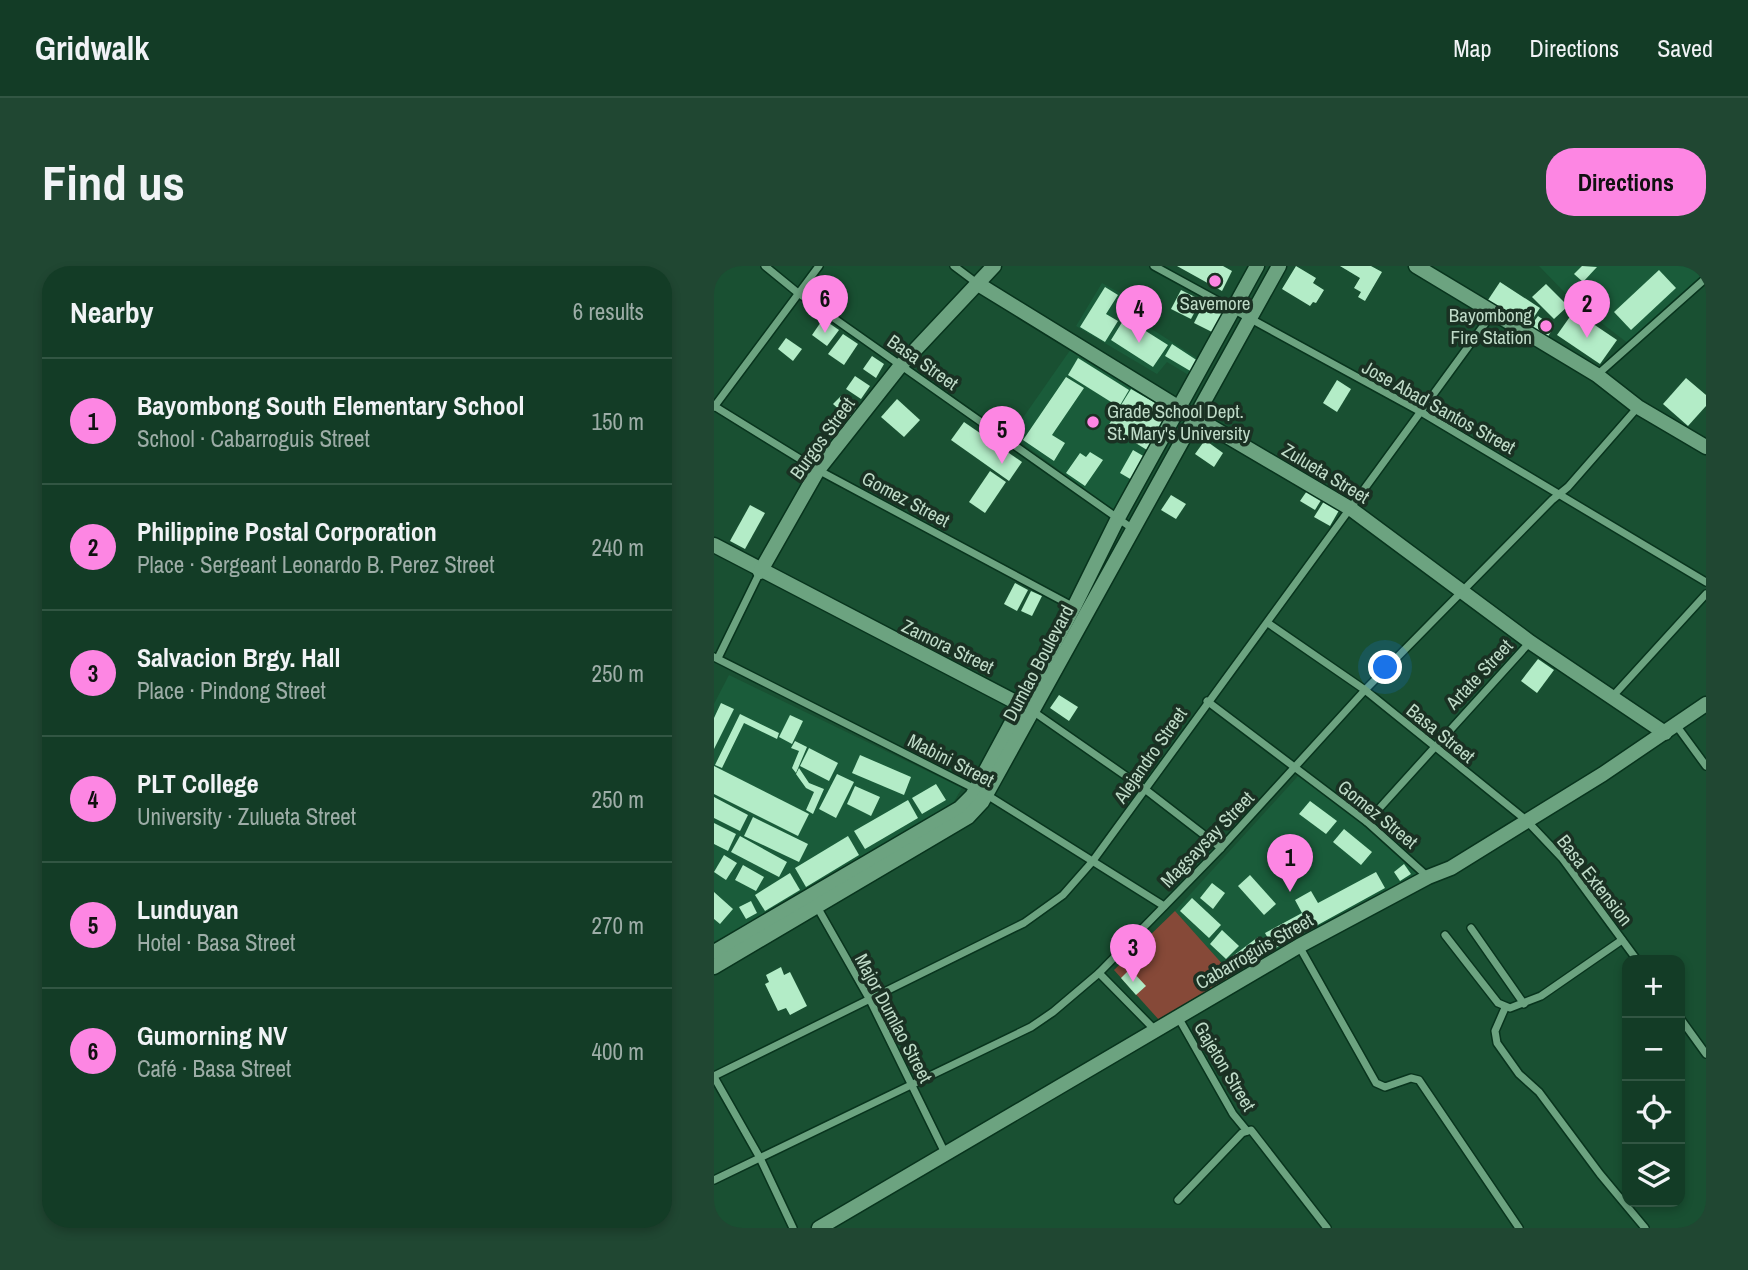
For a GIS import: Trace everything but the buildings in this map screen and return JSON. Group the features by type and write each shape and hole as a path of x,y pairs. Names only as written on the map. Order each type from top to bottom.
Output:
{"street":[{"name":"Basa Street","path":"765,266 798,293 1133,529"},
{"path":"714,407 819,266"},
{"name":"Zulueta Street","path":"954,266 978,284 1181,409 1351,509 1530,642 1670,729"},
{"name":"Burgos Street","path":"716,658 760,572 818,470 901,365 994,266"},
{"name":"Jose Abad Santos Street","path":"1153,266 1421,412 1706,582"},
{"name":"Dumlao Boulevard","path":"1080,611 1118,518 1181,409 1257,266"},
{"name":"Dumlao Boulevard","path":"714,967 982,793 1080,611 1133,529 1279,266"},
{"path":"1416,266 1597,375 1638,407 1706,447"},
{"path":"1597,375 1706,278"},
{"name":"Alejandro Street","path":"714,1077 1045,911 1092,862 1146,790 1207,701 1268,623 1492,314"},
{"name":"Gomez Street","path":"714,407 818,470 1080,611"},
{"name":"Magsaysay Street","path":"714,1180 1031,1027 1100,973 1221,849 1365,690 1560,494 1638,407"},
{"name":"Zamora Street","path":"714,545 760,572 1028,708 1146,790 1221,849"},
{"path":"1613,696 1706,594"},
{"name":"Basa Street","path":"1268,623 1365,690 1432,747 1526,820"},
{"name":"Artate Street","path":"1367,822 1432,747 1530,642"},
{"name":"Mabini Street","path":"716,658 982,793 1164,906"},
{"name":"Gomez Street","path":"1207,701 1294,770 1367,822 1428,877"},
{"name":"Cabarroguis Street","path":"819,1228 947,1156 1299,946 1428,877 1451,868 1706,704"},
{"path":"1670,729 1706,766"},
{"name":"Basa Extension","path":"1526,820 1562,858 1633,955"},
{"name":"Dumlao Boulevard","path":"714,951 813,902"},
{"name":"Major Dumlao Street","path":"813,902 870,1000 947,1156"},
{"path":"1471,928 1524,1004"},
{"path":"1445,935 1497,1003 1505,1008 1524,1004 1541,996 1622,940"},
{"path":"1299,946 1376,1083 1385,1087 1411,1078 1419,1080 1519,1228"},
{"path":"1100,973 1155,1031"},
{"path":"1505,1008 1495,1031 1497,1043 1519,1074 1539,1091 1600,1174 1645,1228"},
{"name":"Gajeton Street","path":"1178,1017 1233,1114 1247,1130 1256,1134 1328,1228"},
{"path":"1685,1025 1706,1054"},
{"path":"714,1077 760,1158 793,1228"},
{"name":"Gajeton Street","path":"1178,1200 1247,1130"}],"shaded area":[{"path":"1539,266 1706,266 1706,274 1629,344 1574,302"},
{"path":"1102,283 1154,312 1147,326 1200,360 1192,377 1167,362 1157,374 1076,326"},
{"name":"Grade School Dept. St. Mary's University","path":"1073,346 1173,409 1114,510 1011,435"},
{"path":"729,675 962,788 953,803 714,942 714,704"},
{"path":"1298,776 1369,825 1421,873 1234,977 1175,911"},
{"path":"1175,911 1234,977 1160,1021 1114,970"}],"place":[{"name":"Savemore","path":"1215,281"},
{"name":"Bayombong Fire Station","path":"1546,326"},
{"name":"Gumorning NV","path":"825,333"},
{"name":"Philippine Postal Corporation","path":"1587,338"},
{"name":"PLT College","path":"1139,343"},
{"name":"Grade School Dept. St. Mary's University","path":"1093,422"},
{"name":"Lunduyan","path":"1002,464"},
{"name":"Bayombong South Elementary School","path":"1290,892"},
{"name":"Salvacion Brgy. Hall","path":"1133,982"}]}
